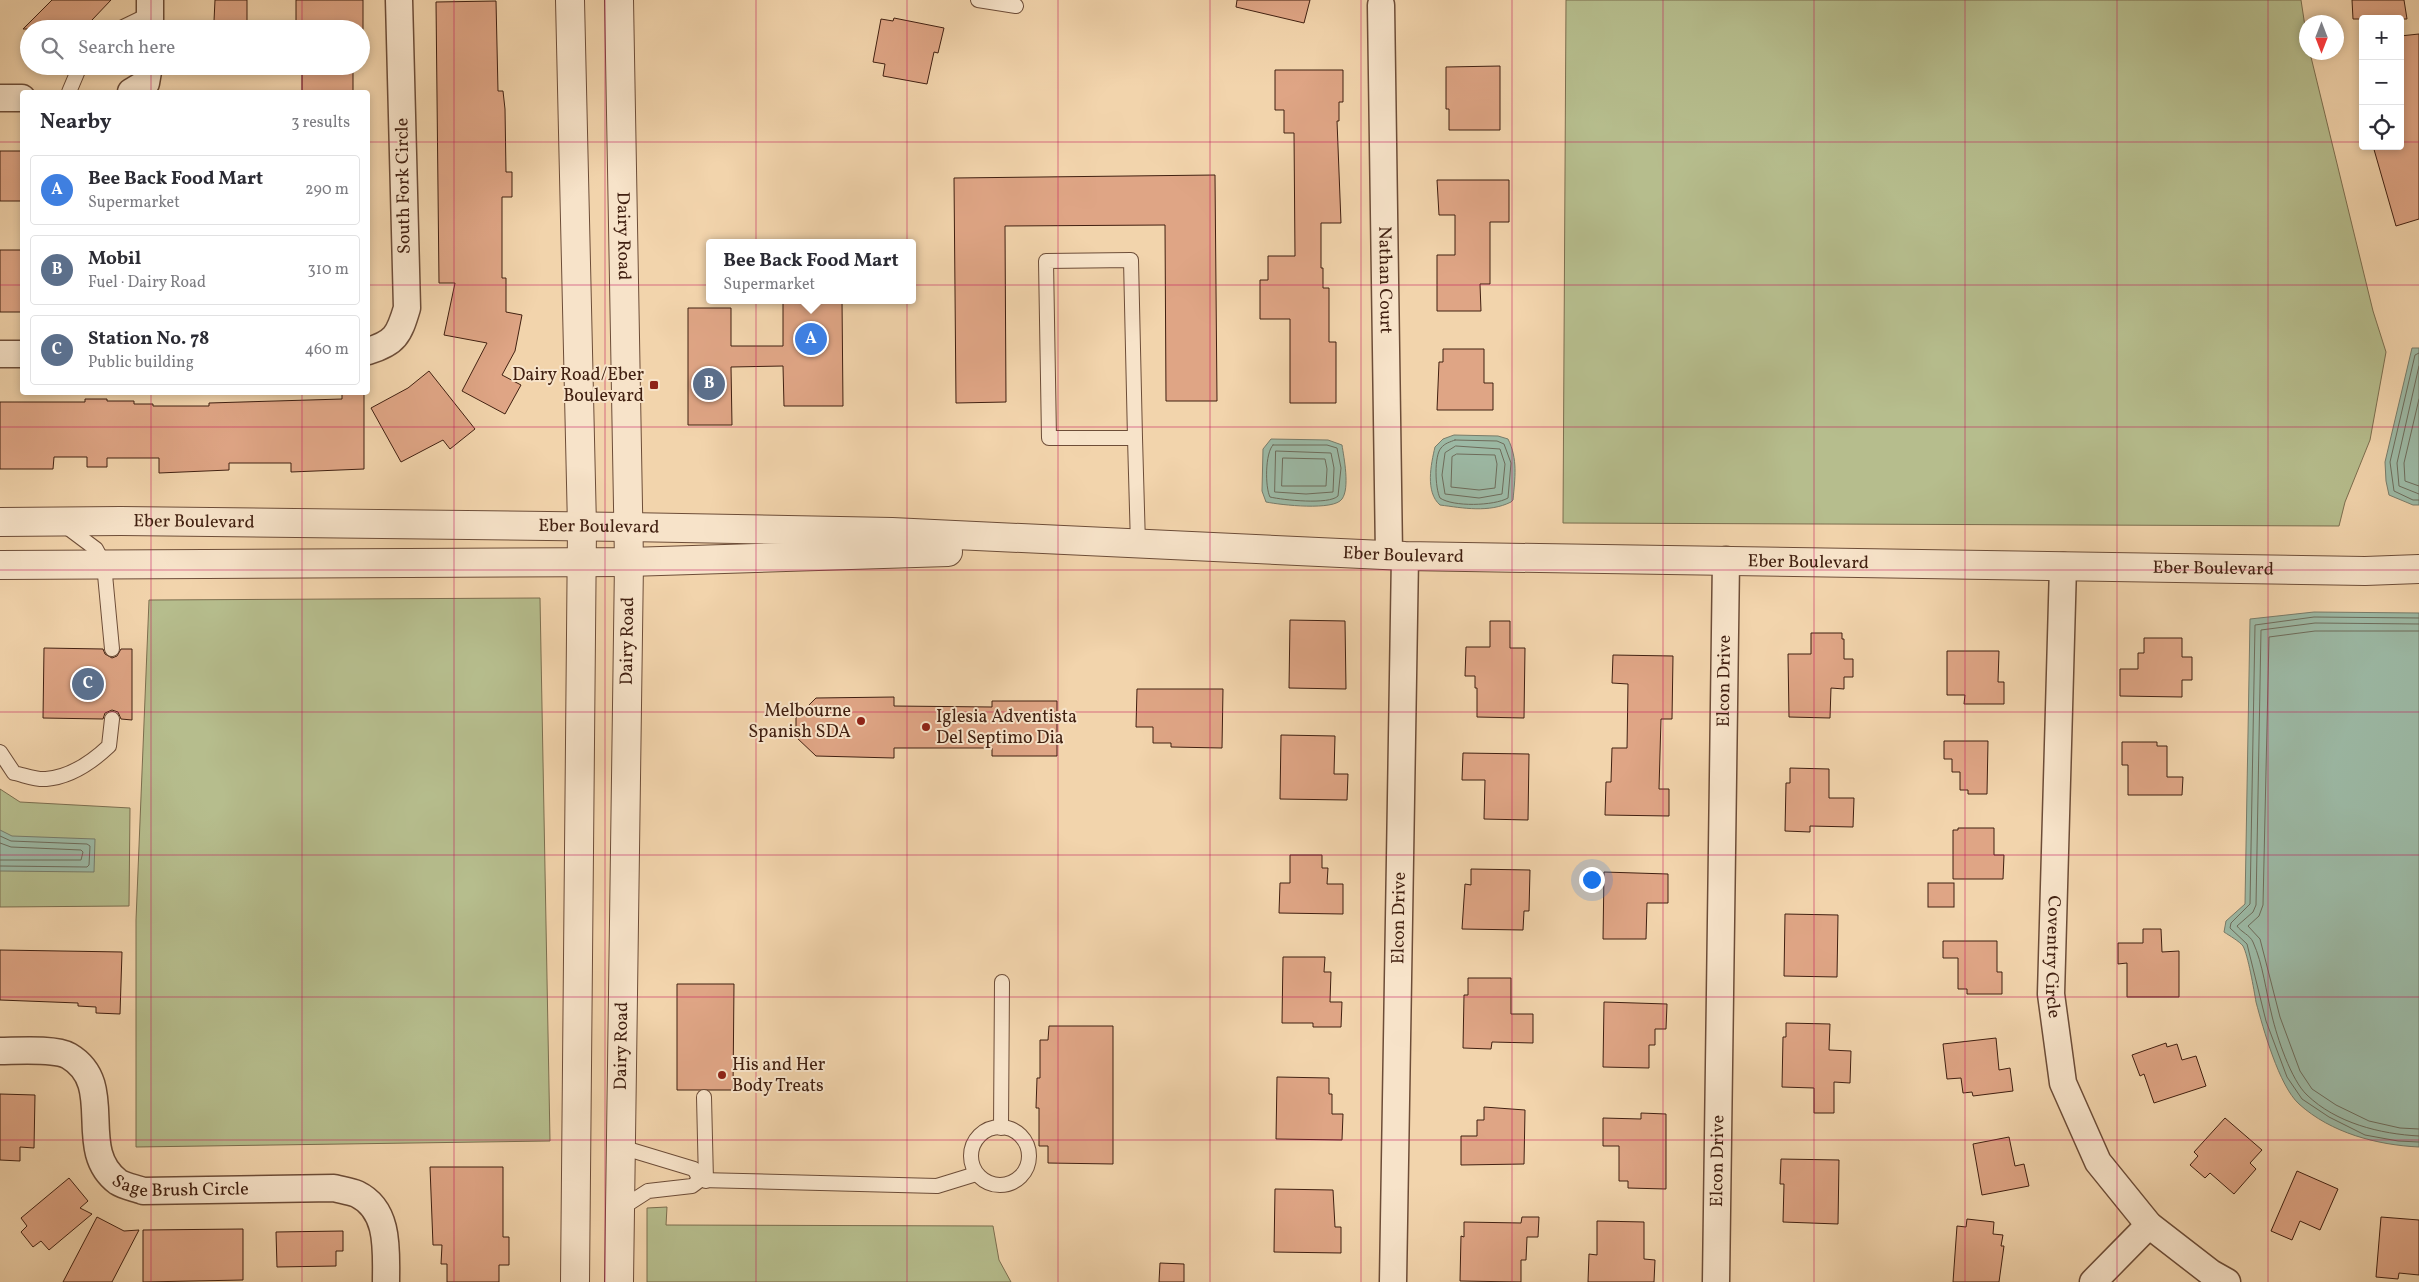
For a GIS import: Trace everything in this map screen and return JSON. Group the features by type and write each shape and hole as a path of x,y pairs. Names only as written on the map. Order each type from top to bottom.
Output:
{"street":[{"name":"South Fork Circle","path":"370,350 386,346 400,332 407,308 399,0"},
{"path":"570,0 582,526 575,1282"},
{"name":"Dairy Road","path":"619,0 629,562 620,1282"},
{"name":"Nathan Court","path":"1381,5 1397,555"},
{"path":"134,90 146,83 147,75"},
{"path":"0,98 20,98"},
{"path":"0,354 20,354"},
{"name":"Eber Boulevard","path":"0,522 627,526 892,532 1196,548 1397,555 2365,571 2419,569"},
{"name":"Eber Boulevard","path":"0,565 629,562 904,553 1196,548"},
{"name":"Elcon Drive","path":"1393,1282 1397,555"},
{"name":"Elcon Drive","path":"1716,1282 1726,560"},
{"name":"Coventry Circle","path":"2063,566 2051,994 2063,1083 2098,1162 2148,1225 2211,1273 2227,1282"},
{"name":"Sage Brush Circle","path":"0,1051 39,1050 68,1055 84,1070 96,1094 95,1142 102,1164 118,1182 143,1191 334,1188 357,1194 376,1210 386,1236 386,1282"},
{"path":"2092,1282 2148,1225"}],"lane":[{"path":"978,0 1016,6"},
{"path":"138,20 150,14"},
{"path":"70,90 76,75"},
{"path":"1135,438 1049,438 1046,261 1131,260 1138,545"},
{"path":"60,522 96,549 104,564 112,649"},
{"path":"0,752 14,773 44,779 72,772 94,760 109,746 112,719"},
{"path":"1001,1128 1002,982"},
{"path":"703,1180 704,1097"},
{"path":"1001,1128 1012,1130 1026,1143 1028,1152 1025,1171 1011,1183 992,1185 976,1174 970,1156 972,1147 984,1132 1001,1128"},
{"path":"621,1147 694,1169 703,1180"},
{"path":"620,1209 648,1191 692,1186 703,1180 937,1186 976,1174"}],"green space":[{"path":"1566,0 2301,0 2303,15 2299,15 2299,60 2312,60 2373,311 2386,352 2370,440 2345,502 2339,526 1563,523"},
{"path":"540,598 550,1141 136,1147 136,920 149,600"},
{"path":"0,789 20,802 130,808 129,906 0,907"},
{"path":"667,1207 666,1225 993,1226 999,1260 1011,1282 647,1282 647,1208"}],"water":[{"path":"2412,348 2419,348 2419,505 2413,505 2389,495 2385,462"},
{"path":"1454,435 1498,436 1508,439 1515,469 1513,500 1511,502 1485,509 1440,505 1432,493 1430,478 1433,454 1435,447 1443,439"},
{"path":"1271,439 1328,440 1342,445 1346,488 1342,499 1337,503 1318,506 1295,506 1266,502 1262,491 1263,449"},
{"path":"2314,612 2419,613 2419,1147 2387,1144 2355,1136 2325,1123 2299,1104 2292,1096 2278,1071 2256,1002 2245,950 2237,940 2224,932 2226,921 2245,904 2250,619"},
{"path":"0,830 12,836 95,839 94,872 0,871"}],"building":[{"path":"52,0 111,0 92,20 32,20"},
{"path":"215,0 247,0 247,20 214,20"},
{"path":"296,0 363,0 363,20 296,20"},
{"path":"1237,0 1310,0 1304,23 1236,7"},
{"path":"2352,0 2404,0 2407,19 2404,19 2404,15 2359,15 2359,19 2353,19"},
{"path":"496,1 498,91 503,91 505,109 506,172 512,172 512,197 502,197 502,278 506,278 506,312 522,315 515,351 502,375 521,385 505,414 462,391 487,343 444,335 455,283 439,283 436,2"},
{"path":"894,18 944,28 938,53 934,52 927,84 883,76 885,64 873,62 881,19 893,21"},
{"path":"2419,34 2419,219 2396,226 2374,150 2404,150 2404,36"},
{"path":"1500,66 1500,130 1449,130 1449,109 1446,109 1446,67"},
{"path":"1275,70 1343,70 1343,102 1339,102 1339,121 1337,121 1341,223 1321,223 1323,288 1329,288 1329,342 1336,342 1336,403 1290,403 1290,319 1260,319 1260,280 1268,280 1268,256 1295,256 1294,133 1284,133 1284,110 1275,110"},
{"path":"302,75 353,75 353,90 302,90"},
{"path":"0,151 20,151 20,201 0,201"},
{"path":"1215,175 1217,401 1166,401 1165,225 1005,226 1006,402 956,403 954,178"},
{"path":"1437,180 1509,180 1509,222 1490,222 1490,284 1480,284 1481,311 1437,311 1437,255 1455,255 1455,215 1439,215"},
{"path":"0,250 20,250 20,312 0,312"},
{"path":"783,304 842,304 843,406 784,406 783,366 731,367 732,425 688,425 688,308 731,308 731,346 783,346"},
{"path":"1443,349 1484,349 1484,383 1493,383 1493,410 1437,410 1439,362 1443,362"},
{"path":"429,371 475,429 450,449 443,440 401,462 371,408 408,388"},
{"path":"342,395 364,395 364,469 291,472 291,463 229,463 229,470 159,473 159,458 107,458 107,467 87,467 87,457 54,457 53,469 0,469 0,402 85,402 85,399 107,399 107,401 134,401 134,404 153,404 153,406 209,406 209,403 342,399"},
{"path":"1290,620 1345,621 1346,689 1289,688"},
{"path":"1490,621 1510,621 1510,648 1525,648 1524,718 1477,717 1475,676 1465,676 1466,647 1490,647"},
{"path":"1811,633 1842,633 1842,639 1844,639 1844,659 1853,659 1853,677 1844,677 1844,689 1831,688 1830,718 1789,717 1788,654 1811,654"},
{"path":"2144,638 2182,638 2182,657 2192,657 2192,680 2182,680 2182,697 2120,696 2120,669 2138,669 2138,653 2144,653"},
{"path":"44,648 103,649 105,654 112,658 117,656 121,649 132,649 132,720 121,719 118,712 112,710 105,713 103,719 43,718"},
{"path":"1947,651 1999,651 1998,682 2004,682 2004,704 1964,704 1965,695 1947,695"},
{"path":"1613,655 1673,656 1672,719 1661,719 1659,789 1669,789 1669,816 1605,815 1606,782 1611,782 1612,748 1627,748 1628,684 1612,683"},
{"path":"1137,689 1223,689 1222,748 1171,747 1171,743 1153,743 1153,727 1136,727"},
{"name":"Iglesia Adventista Del Septimo Dia","path":"894,697 894,706 992,707 992,701 1057,701 1057,756 992,756 992,748 894,748 894,758 816,756 796,737 796,718 816,698"},
{"path":"1281,735 1335,736 1334,774 1348,774 1347,800 1280,799"},
{"path":"1944,741 1988,741 1987,794 1968,794 1968,790 1960,790 1960,772 1952,772 1952,759 1944,759"},
{"path":"2122,742 2157,742 2157,746 2167,746 2167,777 2183,777 2182,795 2128,795 2128,765 2122,765"},
{"path":"1463,753 1529,754 1528,820 1484,819 1485,780 1462,780"},
{"path":"1790,768 1829,769 1829,798 1854,798 1853,827 1810,826 1810,832 1785,831 1786,783 1790,783"},
{"path":"1958,828 1994,828 1994,855 2004,855 2003,879 1953,879 1953,830 1958,830"},
{"path":"1290,855 1322,855 1322,868 1328,868 1327,884 1343,884 1343,914 1279,913 1280,883 1290,883"},
{"path":"1471,869 1530,870 1529,911 1524,911 1523,930 1462,929 1465,884 1471,885"},
{"path":"1604,872 1668,874 1668,903 1647,903 1646,939 1603,939"},
{"path":"1928,883 1954,883 1954,907 1928,907"},
{"path":"1785,914 1838,915 1837,977 1784,976"},
{"path":"2143,929 2161,929 2162,952 2179,951 2179,997 2127,997 2127,963 2118,964 2118,943 2143,943"},
{"path":"1943,941 1997,941 1997,972 2002,972 2002,994 1967,994 1967,989 1958,989 1958,958 1943,958"},
{"path":"0,950 122,952 120,1014 96,1013 96,1007 78,1006 78,1003 0,1000"},
{"path":"1283,957 1325,957 1324,972 1331,972 1330,1002 1342,1002 1341,1027 1313,1027 1313,1023 1282,1023"},
{"path":"1468,978 1511,978 1511,1014 1533,1014 1533,1043 1492,1042 1491,1049 1463,1048 1464,995 1468,995"},
{"path":"677,984 734,984 733,1090 677,1090"},
{"path":"1604,1002 1667,1004 1666,1029 1655,1029 1655,1045 1649,1045 1649,1068 1603,1067"},
{"path":"1786,1023 1830,1024 1829,1050 1851,1051 1850,1083 1834,1082 1834,1113 1814,1113 1814,1088 1782,1087 1783,1037 1786,1037"},
{"path":"1049,1026 1113,1026 1113,1164 1048,1163 1048,1146 1039,1146 1039,1108 1036,1108 1037,1078 1040,1078 1040,1040 1048,1040"},
{"path":"1996,1038 1999,1070 2010,1068 2013,1091 1973,1096 1972,1092 1963,1093 1961,1078 1947,1079 1943,1044"},
{"path":"2166,1043 2167,1047 2177,1044 2182,1060 2196,1056 2206,1086 2154,1103 2144,1074 2140,1076 2132,1055"},
{"path":"1277,1077 1329,1078 1329,1094 1332,1094 1332,1114 1343,1114 1342,1140 1276,1139"},
{"path":"0,1094 35,1095 34,1148 20,1147 20,1161 0,1160"},
{"path":"1484,1107 1525,1110 1524,1164 1461,1165 1461,1136 1477,1136 1477,1120 1484,1120"},
{"path":"1641,1113 1666,1114 1666,1189 1628,1188 1628,1181 1619,1181 1619,1146 1603,1146 1603,1118 1641,1119"},
{"path":"2225,1118 2262,1150 2250,1163 2256,1169 2234,1194 2210,1173 2205,1178 2190,1165 2198,1156 2194,1152"},
{"path":"2009,1137 2015,1166 2024,1164 2029,1186 1982,1195 1973,1144"},
{"path":"1781,1159 1839,1160 1838,1224 1783,1222 1784,1184 1780,1184"},
{"path":"430,1167 503,1167 503,1237 509,1237 509,1265 499,1265 499,1282 447,1282 447,1264 441,1264 442,1245 433,1245"},
{"path":"2297,1171 2338,1189 2320,1230 2300,1221 2292,1240 2271,1231"},
{"path":"69,1178 88,1201 80,1208 92,1214 49,1250 41,1241 33,1247 21,1232 27,1226 21,1218"},
{"path":"1275,1189 1333,1190 1335,1227 1341,1227 1341,1253 1274,1252"},
{"path":"97,1217 124,1231 139,1230 112,1282 63,1282"},
{"path":"1522,1217 1539,1217 1538,1237 1527,1237 1526,1260 1521,1260 1521,1282 1460,1281 1461,1236 1464,1237 1464,1222 1521,1223"},
{"path":"2381,1217 2419,1220 2419,1275 2399,1273 2398,1279 2376,1277"},
{"path":"1967,1219 1994,1222 1993,1234 2003,1235 2001,1246 2004,1246 1999,1282 1953,1282 1957,1226 1966,1227"},
{"path":"1597,1221 1644,1222 1644,1259 1655,1260 1654,1282 1588,1282 1589,1254 1597,1255"},
{"path":"243,1229 243,1280 143,1282 143,1230"},
{"path":"343,1231 343,1251 336,1251 336,1266 277,1267 276,1232"},
{"path":"1160,1263 1184,1264 1184,1282 1159,1282"}],"place":[{"name":"Bee Back Food Mart","path":"811,339"},
{"name":"Mobil","path":"709,384"},
{"name":"Dairy Road/Eber Boulevard","path":"654,385"},
{"name":"Station No. 78","path":"88,684"},
{"name":"Melbourne Spanish SDA","path":"861,721"},
{"name":"Iglesia Adventista Del Septimo Dia","path":"926,727"},
{"name":"His and Her Body Treats","path":"722,1075"}]}
